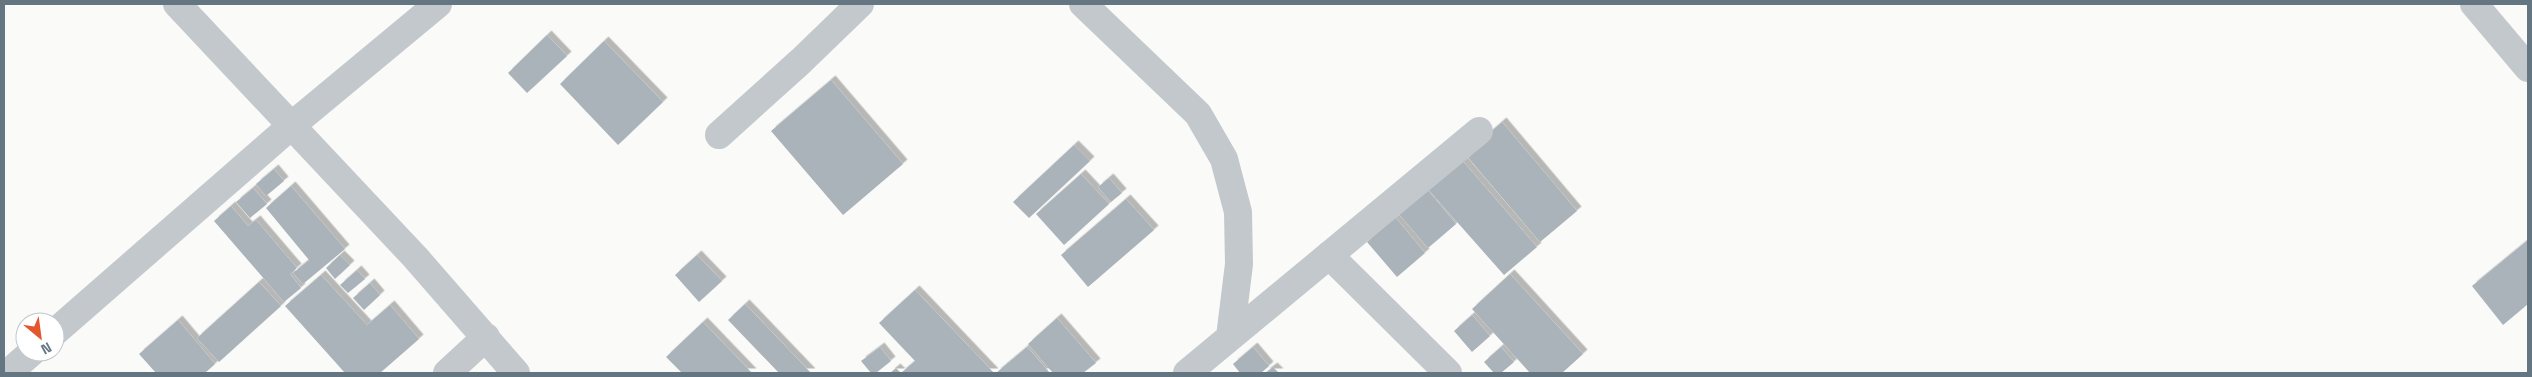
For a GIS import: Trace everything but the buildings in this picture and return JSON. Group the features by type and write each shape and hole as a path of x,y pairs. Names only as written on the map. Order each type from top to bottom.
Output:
{"street":[{"path":"177,4 415,257 516,373"},
{"path":"65,323 291,126 438,4"},
{"path":"719,135 801,61 860,4"},
{"path":"1083,4 1198,114 1224,159 1238,212 1238,264 1230,337"},
{"path":"2474,4 2528,68"},
{"path":"1187,373 1479,131"},
{"path":"1329,255 1448,373"},
{"path":"447,373 486,337"},
{"path":"8,373 21,362"}]}
